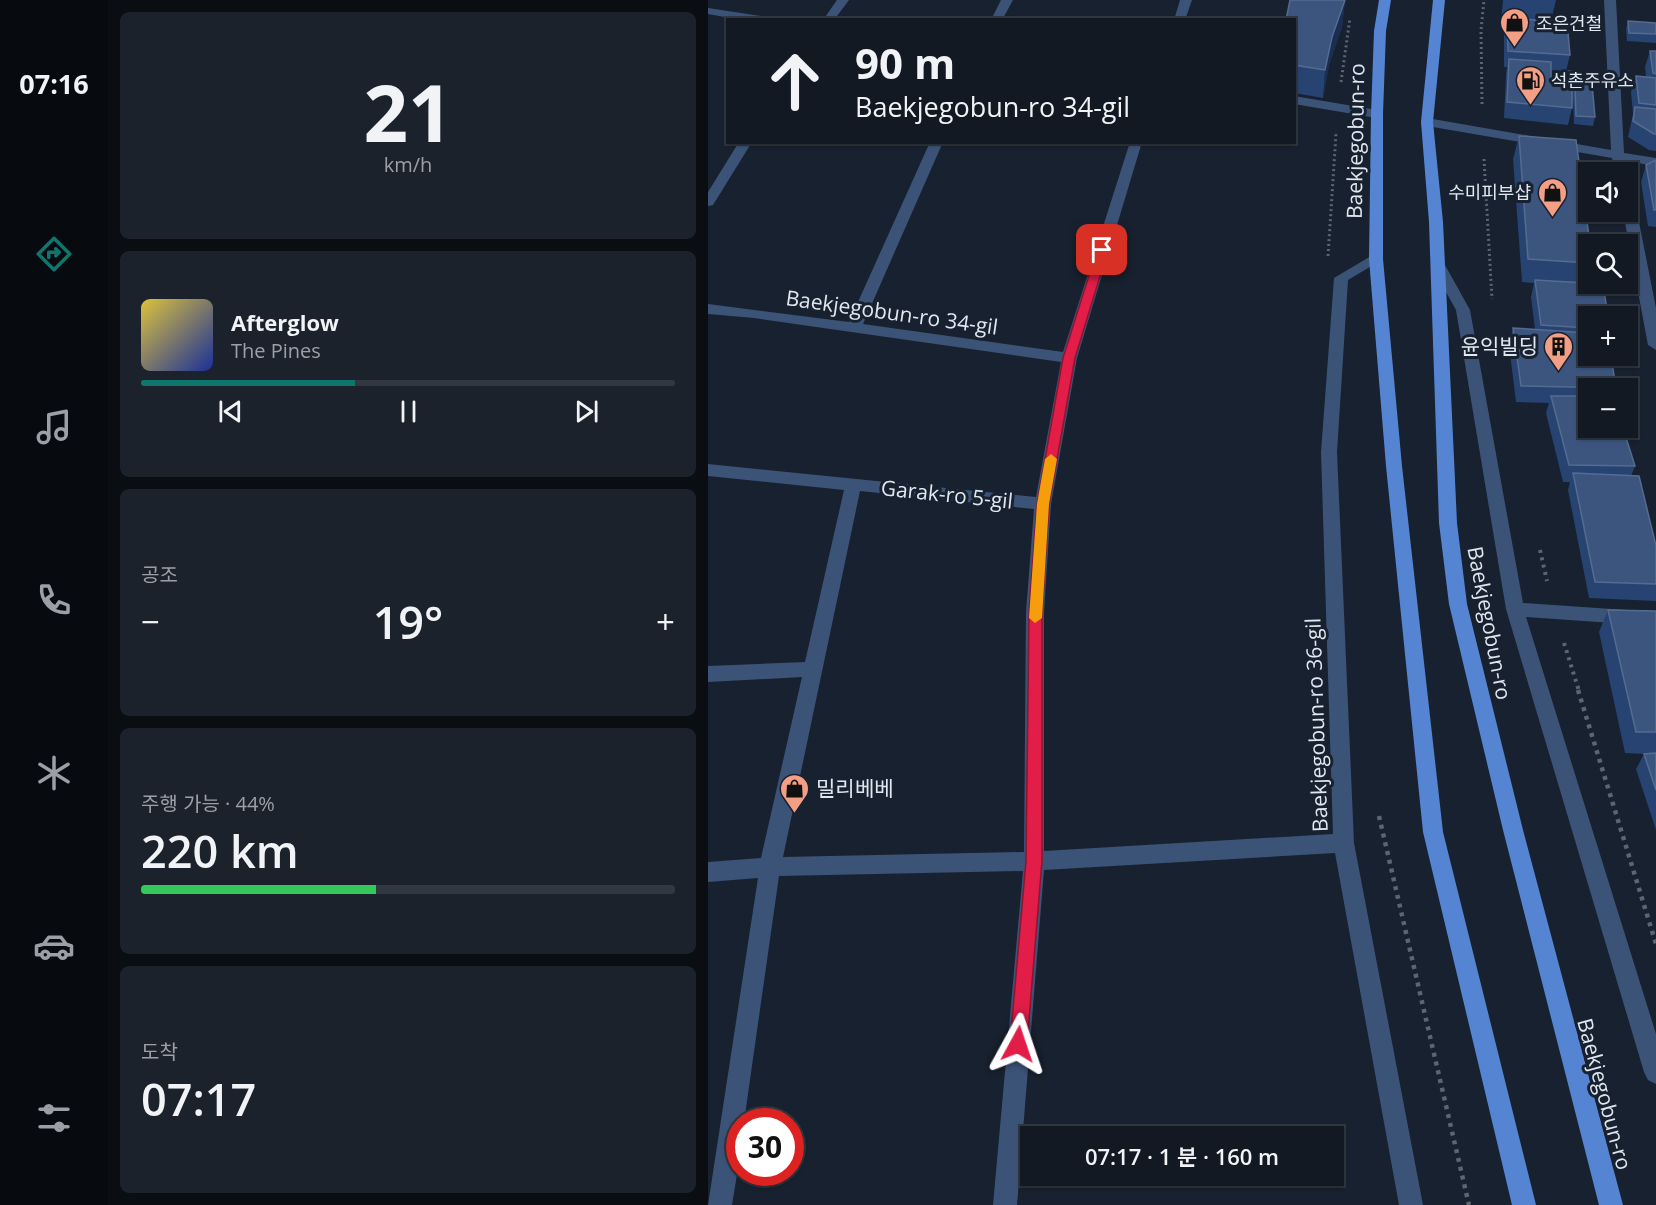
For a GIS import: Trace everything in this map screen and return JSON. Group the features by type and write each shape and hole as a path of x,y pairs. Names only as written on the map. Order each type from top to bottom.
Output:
{"main road":[{"name":"Baekjegobun-ro","path":"1385,0 1380,31 1377,114 1376,259 1394,466 1433,832 1524,1205"},
{"name":"Baekjegobun-ro","path":"1438,0 1427,122 1438,265 1448,523 1458,604 1513,830 1611,1205"}],"street":[{"path":"830,18 843,0"},
{"path":"997,18 1007,0"},
{"path":"1180,18 1186,0"},
{"path":"1610,0 1620,162"},
{"path":"708,11 753,18"},
{"path":"1296,100 1377,114"},
{"path":"1427,122 1656,162"},
{"path":"708,202 745,144"},
{"path":"854,327 937,144"},
{"path":"1043,504 1069,358 1135,144"},
{"path":"1632,222 1656,345"},
{"name":"Baekjegobun-ro 36-gil","path":"1376,259 1341,278 1329,452 1344,843 1411,1205"},
{"path":"1438,265 1463,310 1515,609 1656,1072"},
{"name":"Baekjegobun-ro 34-gil","path":"708,309 854,327 1069,358"},
{"name":"Garak-ro 5-gil","path":"708,470 1043,504 1035,612 1034,861 1005,1205"},
{"name":"Garak-ro 5-gil","path":"720,1205 770,867 853,485"},
{"path":"1515,609 1656,619"},
{"path":"708,674 813,669"},
{"path":"708,872 770,867 1034,861 1344,843"}],"path":[{"path":"1484,0 1481,30 1483,132 1493,308"},
{"path":"1338,107 1346,33 1352,11"},
{"path":"1538,542 1555,611 1656,944"},
{"path":"1376,804 1469,1205"}],"building":[{"path":"1290,0 1345,0 1332,37 1325,70 1296,65 1296,18 1286,18"},
{"path":"1507,18 1567,22 1570,55 1508,51"},
{"path":"1628,21 1656,23 1656,34 1629,33"},
{"path":"1650,51 1656,51 1656,74 1653,73"},
{"path":"1509,59 1551,62 1551,82 1572,84 1572,108 1507,102"},
{"path":"1566,71 1591,73 1595,117 1576,116 1575,89 1572,89 1572,84 1566,83"},
{"path":"1636,76 1656,78 1656,105 1639,103"},
{"path":"1635,107 1656,109 1656,134 1633,121"},
{"path":"1519,136 1576,140 1579,162 1578,222 1587,222 1589,234 1578,234 1578,262 1528,259"},
{"path":"1656,160 1656,210 1654,210 1646,165"},
{"path":"1535,280 1578,283 1578,294 1605,294 1606,306 1578,306 1578,327 1541,325"},
{"path":"1513,328 1578,332 1578,366 1613,366 1614,378 1578,378 1578,387 1521,386"},
{"path":"1551,396 1578,396 1578,438 1626,438 1635,466 1569,465"},
{"path":"1573,473 1639,476 1656,546 1656,584 1595,582"},
{"path":"1608,610 1656,611 1656,732 1636,732"},
{"path":"1656,753 1656,790 1644,754"}],"slow traffic":[{"path":"1035,618 1043,504 1051,459"}],"place":[{"name":"조은건철","path":"1515,48"},
{"name":"석촌주유소","path":"1530,106"},
{"name":"수미피부샵","path":"1552,218"},
{"name":"윤익빌딩","path":"1559,372"},
{"name":"밀리베베","path":"795,814"}],"route":[{"path":"1018,1044 1034,861 1035,612 1043,504 1069,358 1102,250"}]}
